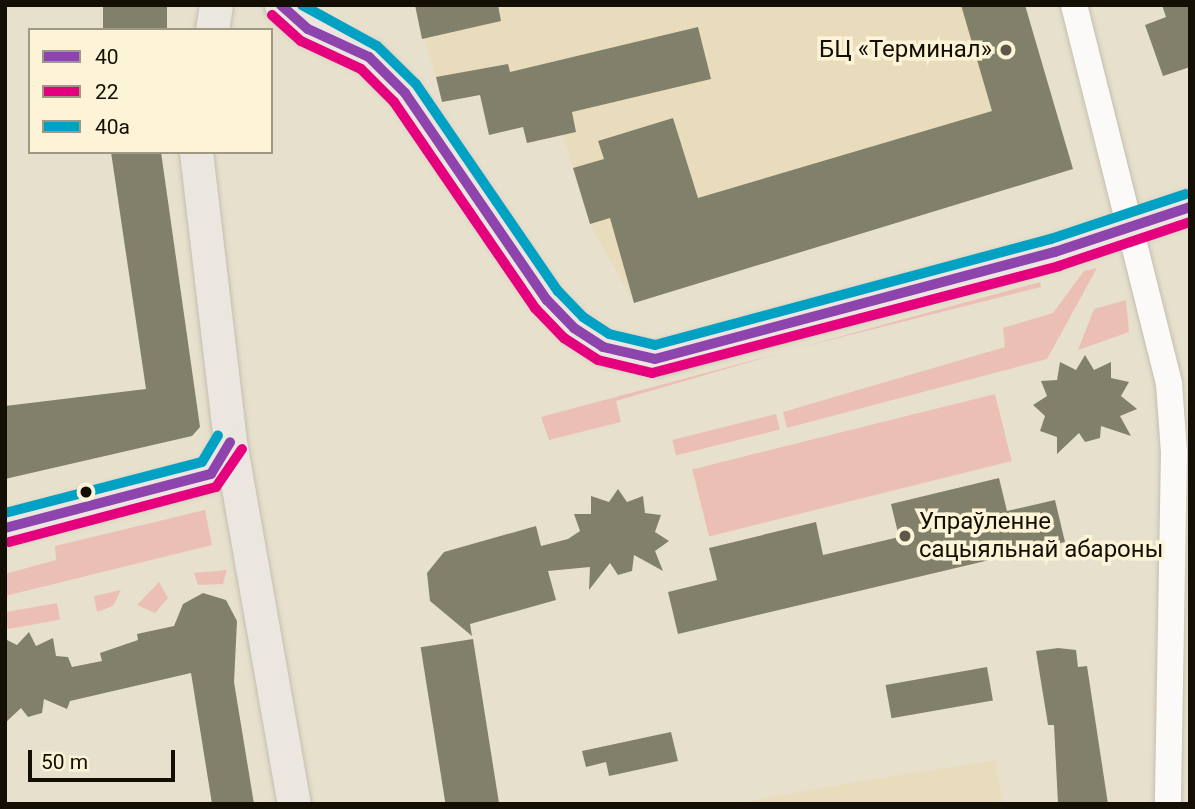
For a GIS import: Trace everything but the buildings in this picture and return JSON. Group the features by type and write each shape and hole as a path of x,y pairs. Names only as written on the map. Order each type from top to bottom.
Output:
{"main road":[{"path":"212,28 216,5"},
{"path":"281,5 308,29 356,48 405,93 547,300 603,347 655,359 1130,228 1190,207"},
{"path":"273,32 308,29"},
{"path":"196,154 230,442 294,804"},
{"path":"5,530 211,474 230,442"},
{"path":"5,530 198,491 240,501"}],"street":[{"path":"1074,5 1161,343 1174,452 1168,804"}],"shaded area":[{"path":"415,5 1025,5 1072,169 634,303 590,224 563,135 527,143 523,127 489,135 480,95 442,102"},
{"path":"1097,268 1047,359 787,428 783,412 1005,347 1003,328 1053,313 1084,271"},
{"path":"1040,282 1041,287 798,348"},
{"path":"1126,300 1129,332 1078,350 1094,309"},
{"path":"784,352 616,401 621,422 549,440 541,417"},
{"path":"995,394 1012,461 709,536 692,469"},
{"path":"776,414 780,430 676,455 672,440"},
{"path":"205,510 212,545 5,596 5,574 56,560 55,546"},
{"path":"227,570 223,584 198,585 194,573"},
{"path":"159,582 168,598 155,613 137,605"},
{"path":"121,590 113,606 97,612 94,596"},
{"path":"57,603 60,620 8,629 5,612"},
{"path":"996,760 1003,804 730,804 876,779"}],"transit line":[{"name":"40","path":"281,5 308,29 369,57 405,93 547,300 574,328 603,347 655,359 1055,252 1190,207"},
{"name":"40а","path":"302,5 377,46 416,84 558,291 583,317 609,334 655,345 1051,239 1186,194"},
{"name":"22","path":"272,15 301,41 361,69 394,102 535,308 564,338 598,360 652,373 1059,266 1190,222"},
{"name":"40а","path":"5,513 202,462 218,435"},
{"name":"40","path":"5,528 211,474 230,442"},
{"name":"22","path":"9,542 216,487 242,449"}],"place":[{"name":"БЦ «Терминал»","path":"1006,50"},
{"name":"Упраўленне сацыяльнай абароны","path":"905,536"}]}
